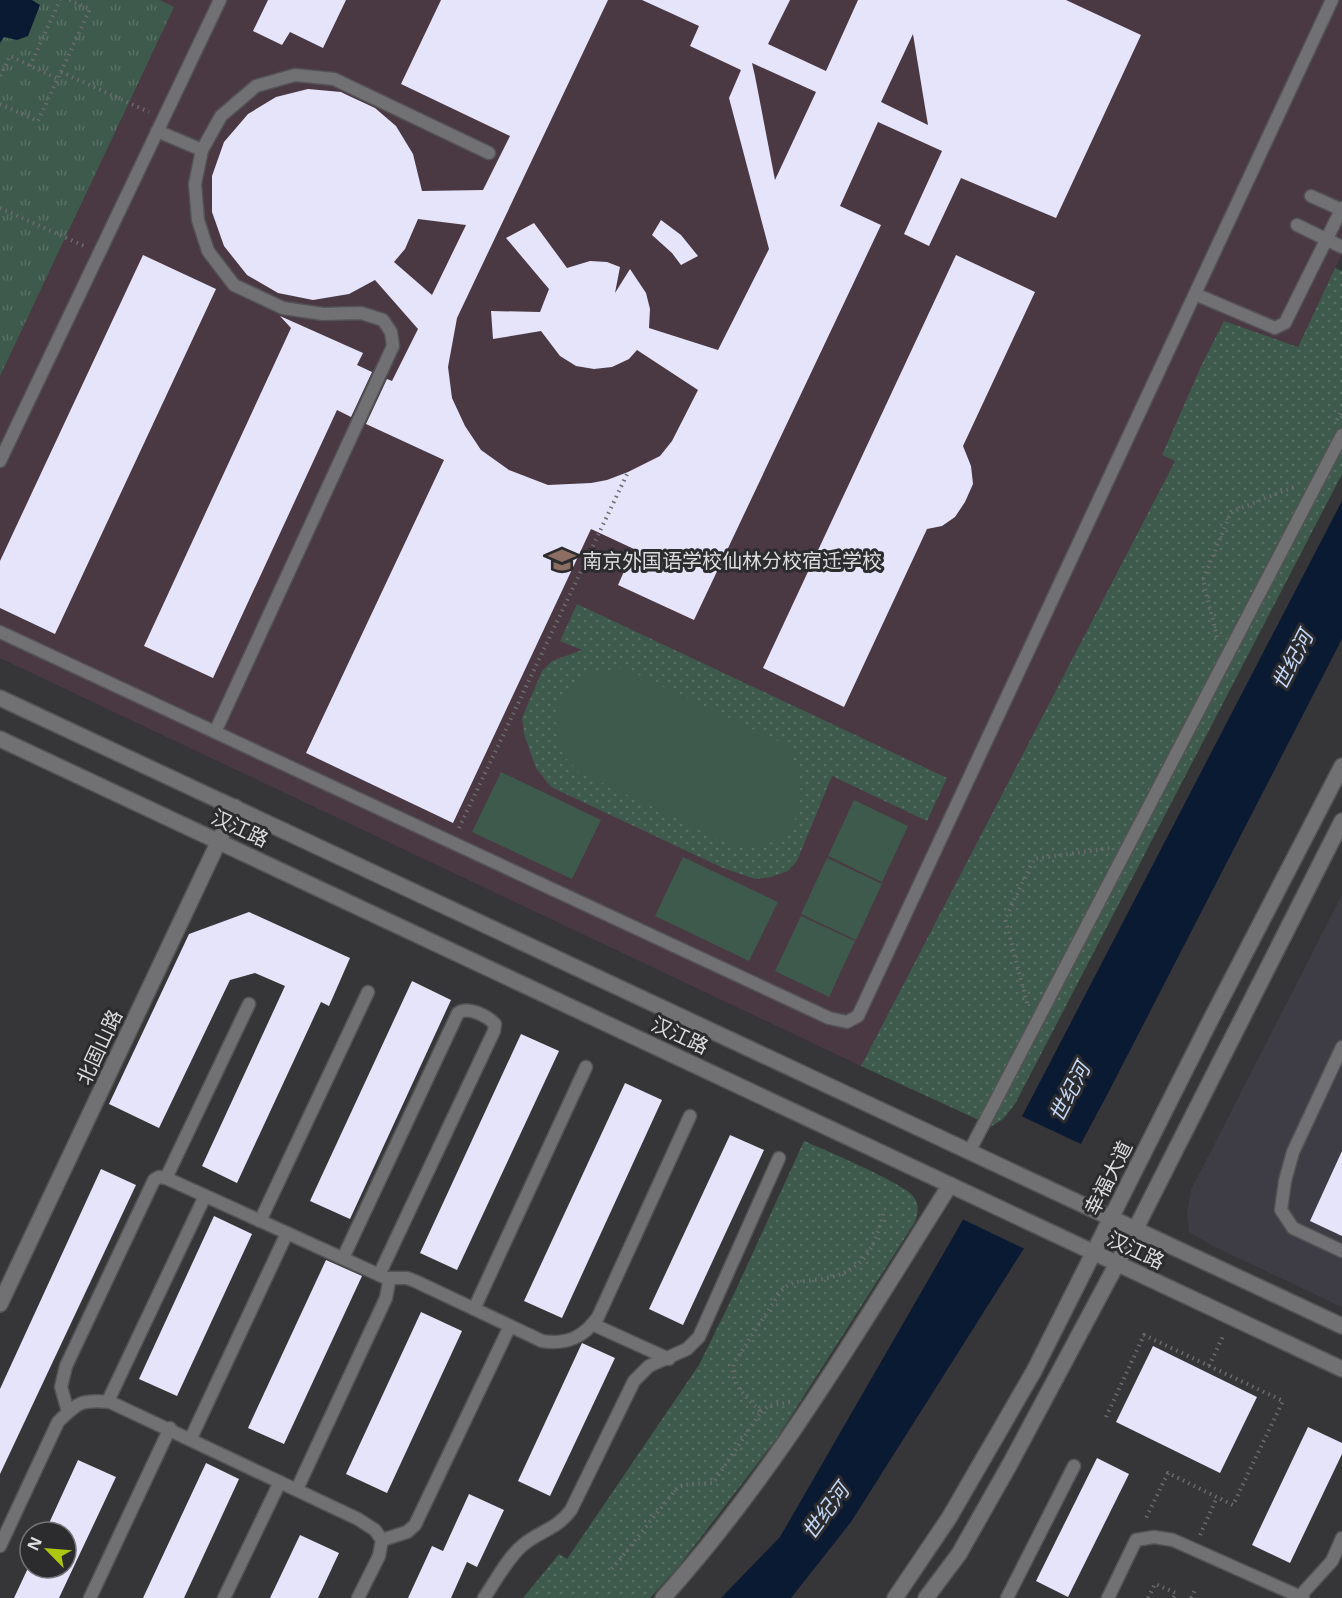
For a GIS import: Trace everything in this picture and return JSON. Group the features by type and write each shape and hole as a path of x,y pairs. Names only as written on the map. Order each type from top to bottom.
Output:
{"street":[{"name":"汉江路","path":"0,698 1342,1326"},
{"name":"汉江路","path":"0,739 1342,1369"},
{"name":"幸福大道","path":"895,1598 949,1518 1023,1390 1342,766"},
{"name":"北固山路","path":"0,1304 235,807"},
{"path":"926,1598 958,1554 1010,1464 1135,1230 1342,821"},
{"path":"663,1598 730,1520 790,1436 950,1185"}],"lane":[{"path":"0,462 220,0"},
{"path":"0,632 829,1018 847,1022 858,1016 1332,0"},
{"path":"215,732 393,346 391,332 382,320 361,313 323,314 283,308 234,285 208,251 198,220 195,184 202,150 221,117 256,86 295,75 334,79 489,153"},
{"path":"157,131 202,150"},
{"path":"1195,294 1275,328 1285,323 1342,209 1311,196"},
{"path":"1297,225 1342,247"},
{"path":"969,1152 1342,435"},
{"path":"260,1221 368,992"},
{"path":"166,1178 249,1004"},
{"path":"343,1258 458,1013 469,1010 490,1019 495,1024 494,1031 383,1276"},
{"path":"1342,1047 1293,1152 1285,1181 1281,1210 1293,1228 1342,1251"},
{"path":"474,1309 586,1067"},
{"path":"68,1412 61,1387 66,1366 154,1180 159,1177 166,1178 383,1276 407,1278 542,1341 554,1343 580,1336 598,1317 690,1116"},
{"path":"484,1598 520,1548 533,1537 563,1521 571,1510 634,1381 649,1366 687,1349 699,1336 779,1158"},
{"path":"108,1401 205,1196"},
{"path":"191,1438 287,1233"},
{"path":"297,1489 386,1298 389,1282 383,1276"},
{"path":"592,1324 669,1359"},
{"path":"382,1540 406,1532 414,1524 510,1326"},
{"path":"0,1546 58,1422 74,1407 89,1400 108,1401 297,1489 358,1519 375,1530 382,1540 379,1556 358,1598"},
{"path":"90,1598 170,1428"},
{"path":"1007,1598 1074,1466"},
{"path":"224,1598 280,1482"},
{"path":"1108,1598 1136,1540 1154,1537 1173,1540 1302,1597 1332,1561 1342,1538"}],"path":[{"path":"30,66 60,0"},
{"path":"0,104 38,121 90,9 69,0"},
{"path":"0,76 10,56 58,79"},
{"path":"61,72 164,118"},
{"path":"0,208 99,253"},
{"path":"1337,421 1342,410"},
{"path":"452,842 628,472"},
{"path":"1217,640 1203,580 1231,512 1305,482"},
{"path":"1022,1011 1028,1001 1005,919 1034,859 1113,848"},
{"path":"612,1569 678,1486 713,1483 761,1412 736,1385 732,1374 734,1363 781,1291 790,1282 818,1279 841,1273 859,1264 868,1255 877,1237 884,1211"},
{"path":"1209,1366 1231,1317"},
{"path":"1106,1417 1144,1335 1284,1401 1233,1505 1168,1473 1136,1540"},
{"path":"1193,1549 1217,1497"},
{"path":"1148,1598 1155,1584 1176,1593 1173,1598"},
{"path":"1191,1598 1196,1588"}],"shaded area":[{"name":"南京外国语学校仙林分校宿迁学校","path":"0,0 1342,0 1342,254 1298,347 1225,322 1162,455 1175,461 861,1066 0,658"},
{"path":"1342,895 1342,1307 1213,1246 1189,1232 1187,1213 1191,1190"}],"green space":[{"path":"0,0 160,0 174,7 0,376"},
{"path":"1335,268 1342,271 1342,474 1015,1104 1003,1119 992,1126 861,1066 1175,461 1162,455 1203,362 1224,321 1298,347"},
{"path":"577,604 947,778 927,821 832,776 797,861 788,871 771,877 755,879 723,868 551,787 536,768 524,734 522,718 542,671 552,661 582,650 560,641"},
{"path":"623,668 778,741 788,750 796,764 799,776 800,801 792,825 785,834 775,841 764,844 747,846 730,844 579,772 561,750 554,714 564,695 583,676"},
{"path":"501,772 601,820 572,879 472,832"},
{"path":"854,800 908,826 882,882 828,856"},
{"path":"683,857 778,902 749,961 655,916"},
{"path":"827,858 882,884 856,940 801,914"},
{"path":"801,916 855,941 829,997 775,971"},
{"path":"804,1141 863,1167 907,1191 913,1196 918,1206 915,1222 777,1438 679,1566 650,1598 523,1598 559,1554 567,1559 699,1365"}],"water":[{"path":"0,0 32,0 40,5 28,36 17,40 4,37 0,43"},
{"name":"世纪河","path":"1342,501 1342,639 1106,1097 1028,1242 851,1522 791,1598 721,1598 780,1537 1017,1126"}],"pier":[{"path":"1019,1115 1083,1145 1027,1250 960,1218"}],"building":[{"path":"268,0 346,0 323,48 290,32 282,45 253,31"},
{"path":"441,0 608,0 457,318 448,367 452,398 465,426 481,450 509,470 548,485 591,483 628,472 660,456 672,441 698,390 637,350 629,359 612,367 594,369 576,366 560,356 541,331 493,339 491,311 540,312 549,289 506,238 534,223 567,268 590,261 607,262 620,267 615,293 630,269 646,293 650,309 649,328 718,350 769,249 729,98 741,70 690,46 699,26 642,0 790,0 768,44 826,71 858,0 1066,0 1141,35 1056,218 961,178 929,246 904,234 942,151 878,122 840,206 881,225 694,620 618,585 634,549 591,529 453,823 306,753 444,460 366,424 387,379 392,381 418,329 375,280 349,294 313,300 278,293 247,275 224,246 212,212 212,176 224,142 248,114 276,97 308,89 341,92 375,108 396,126 413,154 422,191 483,190 510,136 401,84","holes":["913,34 922,89 928,125 881,102","752,63 816,92 775,180","418,219 466,225 432,295 394,262 405,249"]},
{"path":"661,220 681,235 698,256 681,265 672,253 652,235"},
{"path":"143,255 216,289 55,634 0,608 0,561"},
{"path":"956,255 1035,292 963,446 971,466 973,484 965,502 955,517 942,526 927,529 844,707 763,668"},
{"path":"280,316 363,353 357,365 372,372 351,417 337,410 213,678 144,646 291,328"},
{"path":"249,912 350,958 329,1006 321,1002 237,1183 202,1166 285,986 255,973 230,980 159,1128 109,1104 189,934"},
{"path":"412,981 451,1000 350,1219 310,1201"},
{"path":"521,1034 559,1051 457,1270 420,1253"},
{"path":"625,1083 662,1100 562,1318 524,1301"},
{"path":"730,1135 764,1150 683,1325 649,1309"},
{"path":"1342,1151 1342,1236 1310,1221"},
{"path":"101,1169 136,1185 0,1474 0,1389"},
{"path":"214,1216 252,1234 177,1396 139,1379"},
{"path":"326,1260 362,1276 284,1444 248,1428"},
{"path":"421,1312 462,1331 387,1493 346,1474"},
{"path":"582,1343 615,1358 550,1496 518,1481"},
{"path":"1153,1346 1257,1397 1220,1473 1116,1422"},
{"path":"1308,1427 1342,1443 1342,1454 1290,1563 1252,1545"},
{"path":"1097,1458 1129,1474 1068,1597 1036,1581"},
{"path":"78,1460 116,1477 78,1558 78,1520 50,1520"},
{"path":"206,1463 239,1479 184,1598 143,1598"},
{"path":"469,1494 504,1510 477,1567 467,1562 451,1598 408,1598 432,1546 443,1551"},
{"path":"300,1535 339,1553 318,1598 270,1598"},
{"path":"22,1580 67,1580 59,1598 14,1598"}],"place":[{"name":"南京外国语学校仙林分校宿迁学校","path":"562,560"}]}
